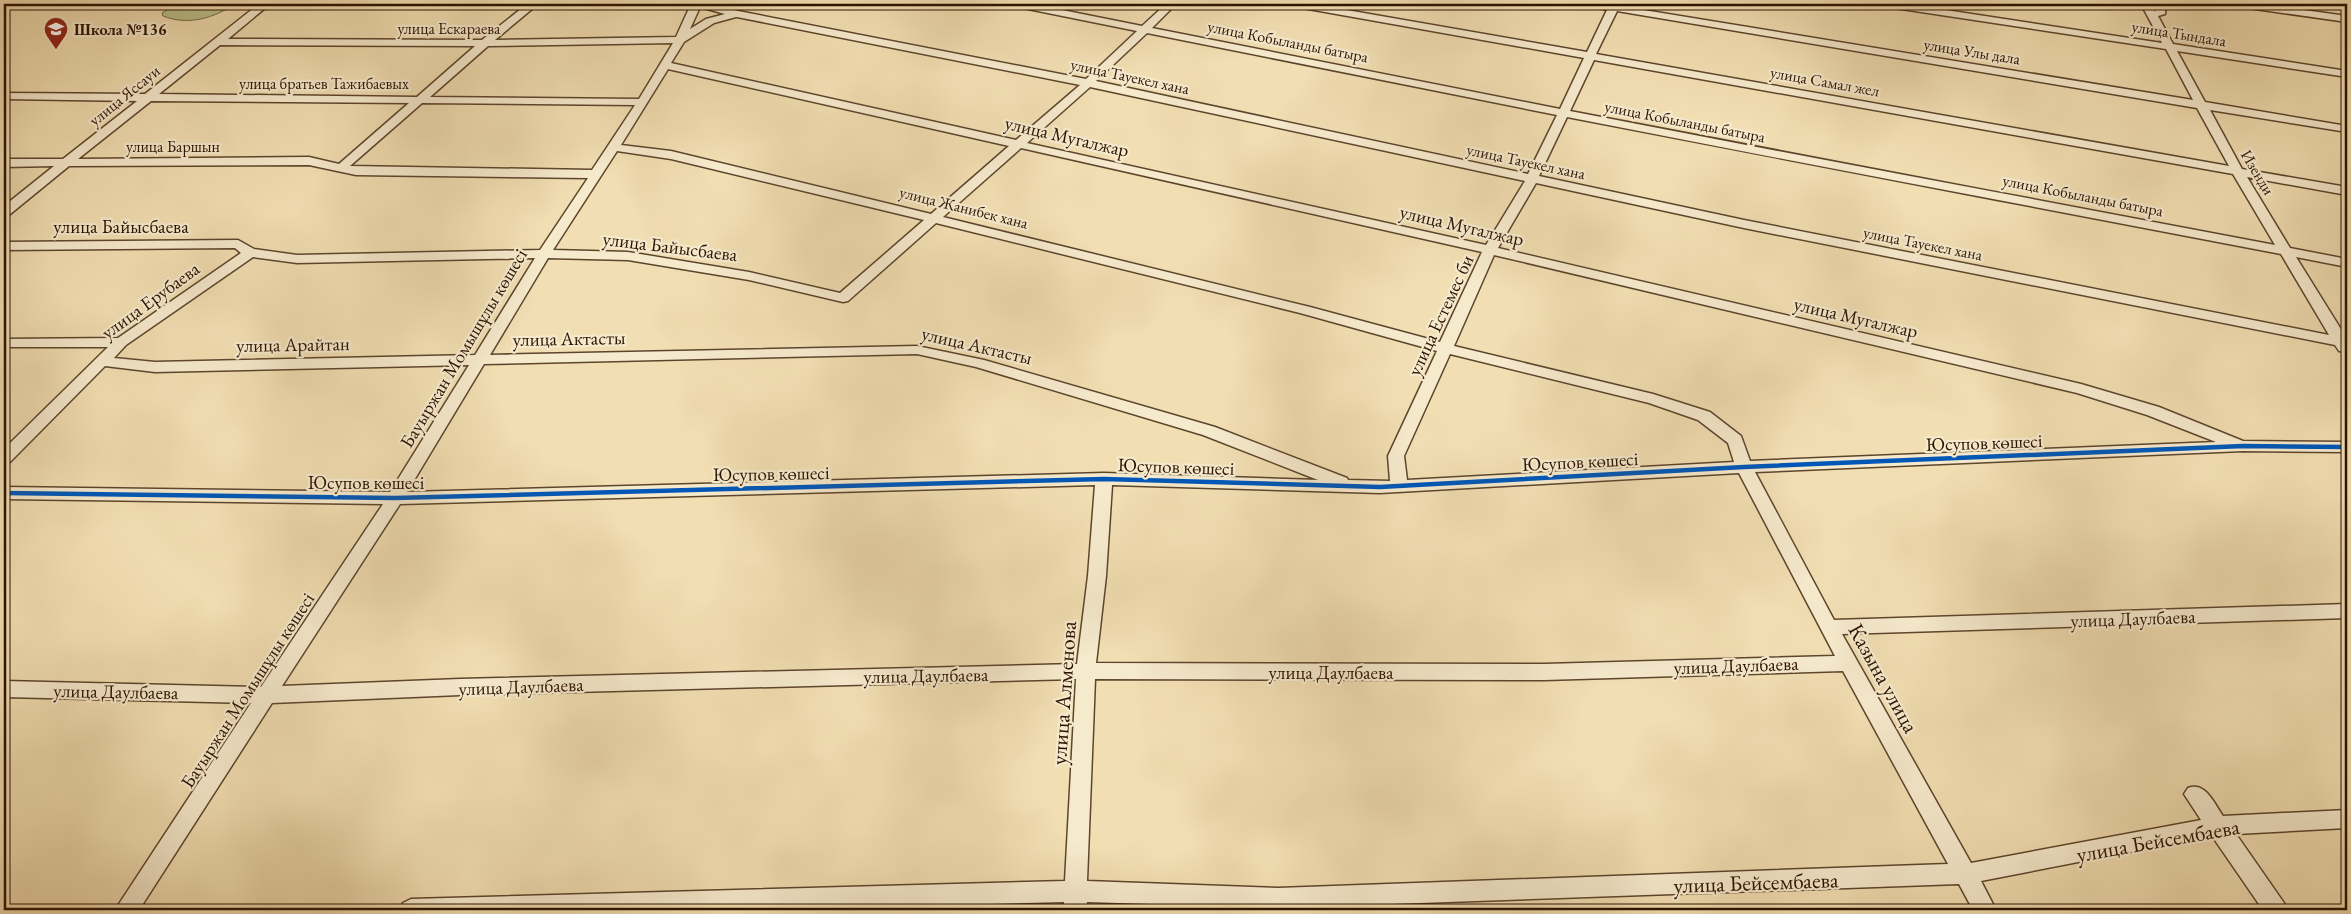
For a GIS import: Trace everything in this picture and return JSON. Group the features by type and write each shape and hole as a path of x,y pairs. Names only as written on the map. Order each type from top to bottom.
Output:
{"street":[{"name":"улица Яссауи","path":"4,212 265,4"},
{"path":"341,168 484,43 533,4"},
{"name":"Бауыржан Момышұлы көшесі","path":"126,910 268,695 483,360 544,254 598,174 613,146 643,102 680,40 696,4"},
{"name":"улица Тауекел хана","path":"700,4 737,14 1088,83 1744,224 2345,339"},
{"name":"улица Кобыланды батыра","path":"1018,4 1861,172 1954,187 2347,263"},
{"path":"933,218 1088,83 1172,4"},
{"name":"улица Самал жел","path":"1297,4 2347,190"},
{"name":"улица Улы дала","path":"1591,4 1614,6 2347,129"},
{"name":"улица Тындала","path":"1888,4 2347,74"},
{"path":"2139,4 2157,9"},
{"name":"Изенди","path":"2146,4 2157,9 2174,48 2244,173 2284,251 2345,339"},
{"path":"2241,4 2347,17"},
{"path":"2267,4 2347,17"},
{"path":"2338,4 2347,5"},
{"name":"улица Естемес би","path":"1399,486 1396,456 1444,348 1490,250 1532,179 1614,6"},
{"path":"680,40 710,21 737,14"},
{"name":"улица Ескараева","path":"217,42 484,43 680,40"},
{"name":"улица Мугалжар","path":"665,64 1490,250 2081,389 2153,410 2243,446"},
{"name":"улица братьев Тажибаевых","path":"4,96 643,102"},
{"name":"улица Жанибек хана","path":"613,146 671,155 933,218 1306,310 1444,348"},
{"name":"улица Баршын","path":"4,163 309,161 341,168"},
{"path":"341,168 356,171 598,174"},
{"name":"Изенди","path":"2244,173 2298,253 2345,339 2347,354"},
{"name":"улица Байысбаева","path":"4,246 244,248 297,259 544,254 628,256 749,276 843,298 933,218"},
{"name":"улица Ерубаева","path":"4,458 121,342 244,248"},
{"path":"4,343 121,342"},
{"name":"Казына улица","path":"1444,348 1653,399 1704,416 1735,440 1744,467 1848,663 1985,910"},
{"name":"улица Актасты","path":"483,360 917,350 980,363 1209,431 1352,486"},
{"name":"улица Арайтан","path":"102,361 155,367 483,360"},
{"name":"Юсупов көшесі","path":"4,493 395,498 1104,479 1399,486 1744,467 2243,446 2347,447"},
{"name":"улица Алменова","path":"1076,901 1086,671 1097,576 1104,479"},
{"name":"улица Даулбаева","path":"1829,627 2347,611"},
{"name":"улица Даулбаева","path":"4,689 268,695 460,687 1086,671 1544,672 1848,663"},
{"path":"2195,794 2276,910"},
{"name":"улица Бейсембаева","path":"411,910 1278,898 1966,874 2217,826 2347,819"}],"green space":[{"path":"176,4 235,4 210,17 200,19 182,20 163,16 162,13"}],"cycle path":[{"path":"4,493 395,498 1104,479 1380,487 1744,467 2243,446 2347,447"}],"place":[{"name":"Школа №136","path":"56,50"}]}
